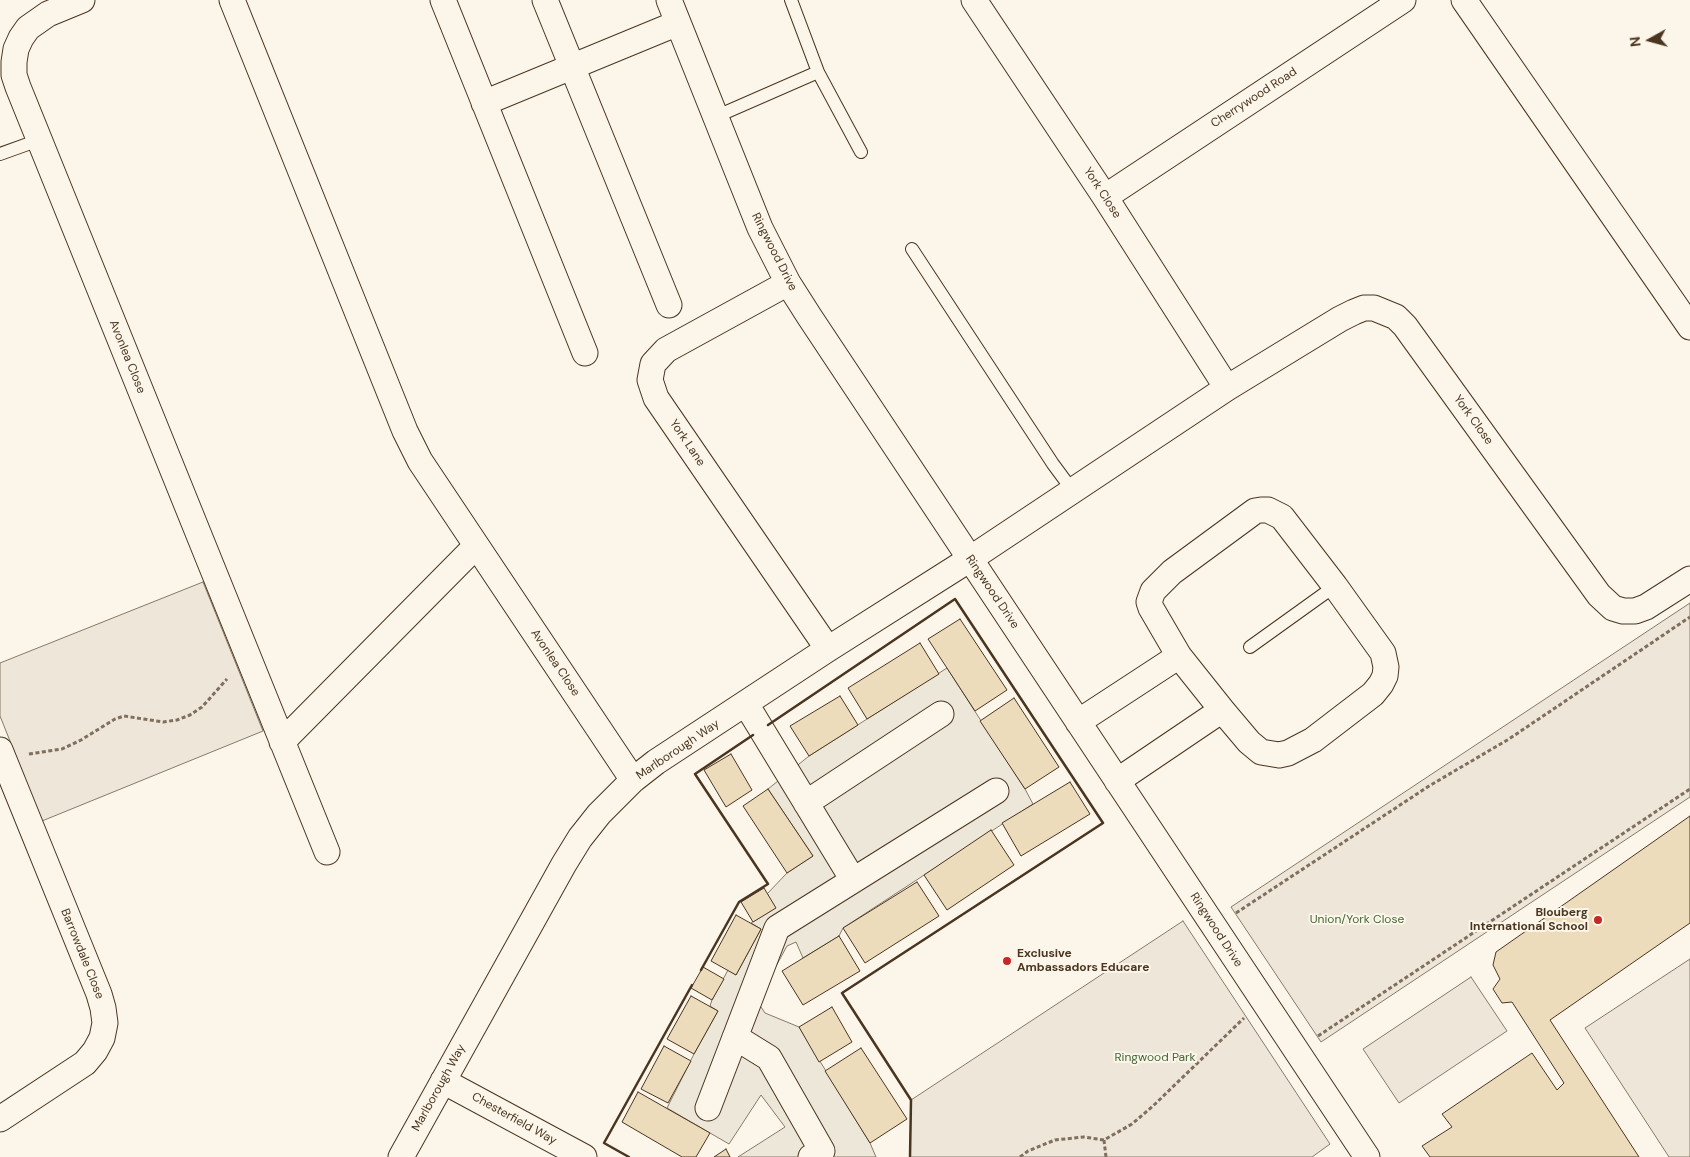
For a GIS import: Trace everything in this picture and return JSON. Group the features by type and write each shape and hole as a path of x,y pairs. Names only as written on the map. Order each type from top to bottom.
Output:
{"street":[{"name":"Avonlea Close","path":"82,0 38,20 28,28 16,49 14,75 327,852"},
{"name":"Avonlea Close","path":"232,0 405,431 434,484 633,780"},
{"path":"442,0 585,353"},
{"path":"545,0 669,305"},
{"name":"Ringwood Drive","path":"669,0 760,228 788,283 1367,1157"},
{"name":"Cherrywood Road","path":"1105,197 1404,0"},
{"path":"1464,0 1690,327"},
{"name":"York Close","path":"981,3 1227,388"},
{"path":"484,102 678,23"},
{"name":"York Lane","path":"788,283 666,350 652,364 650,380 656,398 828,649"},
{"name":"York Close","path":"970,559 1227,388 1340,319 1364,308 1386,312 1396,317 1405,326 1598,595 1614,608 1623,611 1635,611 1646,607 1690,579"},
{"path":"1268,510 1282,517 1335,586 1382,653 1386,667 1385,676 1373,694 1313,740 1279,756 1261,752 1249,742 1179,656 1151,608 1149,602 1151,596 1172,572 1256,511 1268,510"},
{"path":"282,742 476,546"},
{"name":"Marlborough Way","path":"401,1157 559,872 580,838 599,814 633,780 656,762 828,649 970,559"},
{"path":"1078,722 1179,656"},
{"path":"746,704 853,880"},
{"path":"1117,781 1222,710"},
{"path":"806,803 942,714"},
{"name":"Barrowdale Close","path":"0,1119 85,1063 95,1051 102,1038 105,1023 99,994 3,757"},
{"path":"708,1108 778,928 996,791"},
{"path":"735,1037 769,1058 822,1151 811,1157"},
{"name":"Chesterfield Way","path":"444,1081 584,1157"}],"lane":[{"path":"791,0 818,72 861,152"},
{"path":"715,117 818,72"},
{"path":"0,154 39,140"},
{"path":"912,249 1053,464 1073,491"},
{"path":"1250,647 1335,586"}],"path":[{"path":"1233,915 1429,786 1509,739 1690,617"},
{"path":"3,757 62,749 81,740 115,718 124,716 164,722 178,720 202,707 227,679 252,667"},
{"path":"1296,1051 1690,789"},
{"path":"1020,1157 1028,1151 1055,1140 1084,1137 1104,1140 1132,1124 1248,1014"},
{"path":"1104,1140 1106,1157"}],"green space":[{"path":"203,582 263,731 42,821 0,716 0,663"},
{"name":"Union/York Close","path":"1690,603 1690,797 1321,1042 1231,907"},
{"name":"Ringwood Park","path":"1183,921 1330,1144 1312,1157 910,1157 911,1100"},
{"path":"1690,959 1690,1157 1669,1157 1585,1028"},
{"path":"1471,977 1507,1031 1399,1103 1363,1049"}],"shaded area":[{"path":"947,668 1033,804 843,928 839,936 803,958 796,942 787,946 757,1001 765,1013 799,1027 870,1143 876,1157 738,1157 785,1127 761,1095 729,1144 667,1108 718,1011 710,1006 712,1000 728,970 736,975 761,929 751,923 775,908 767,894 787,873 813,856 768,789 809,756"}],"building":[{"path":"960,619 1007,690 975,711 928,639"},
{"path":"920,643 939,674 867,719 848,688"},
{"path":"840,696 858,725 809,756 790,726"},
{"path":"1014,698 1059,767 1025,789 980,721"},
{"path":"731,754 752,790 726,807 704,770"},
{"path":"1070,782 1090,814 1021,856 1002,823"},
{"path":"768,789 813,856 787,873 743,806"},
{"path":"1690,816 1690,923 1550,1020 1639,1157 1430,1157 1422,1146 1452,1127 1442,1114 1532,1053 1557,1090 1564,1083 1512,1002 1502,1003 1493,989 1500,979 1493,965 1496,952"},
{"path":"991,830 1014,865 947,910 924,875"},
{"path":"917,882 939,916 865,963 843,928"},
{"path":"764,888 776,908 753,922 741,902"},
{"path":"736,915 761,929 736,975 711,961"},
{"path":"839,936 860,971 803,1005 782,971"},
{"path":"703,967 724,979 712,1000 691,988"},
{"path":"691,996 718,1011 694,1054 667,1039"},
{"path":"832,1007 852,1042 819,1062 799,1027"},
{"path":"664,1046 691,1061 668,1103 641,1089"},
{"path":"861,1048 907,1119 870,1143 825,1071"},
{"path":"638,1092 710,1133 696,1157 682,1157 622,1122"},
{"path":"726,1149 730,1157 714,1157"}],"wall":[{"path":"768,725 955,599 1103,823 842,993 911,1100 910,1157"},
{"path":"701,970 739,902 768,884 695,774 753,735"},
{"path":"629,1157 604,1143 692,985"}],"place":[{"name":"Blouberg International School","path":"1598,920"},
{"name":"Exclusive Ambassadors Educare","path":"1007,961"}]}
